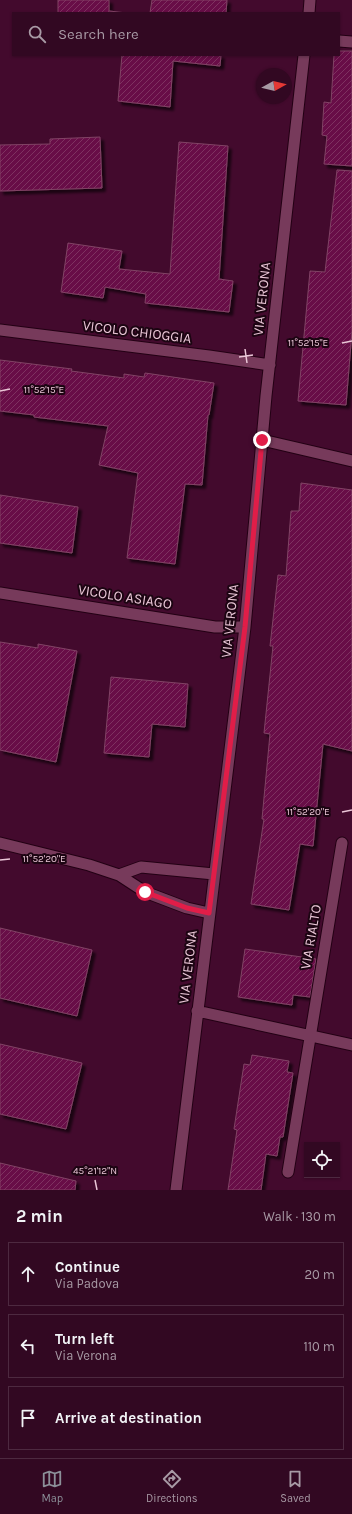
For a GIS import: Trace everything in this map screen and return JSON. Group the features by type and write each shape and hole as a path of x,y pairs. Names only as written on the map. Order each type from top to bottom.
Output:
{"street":[{"path":"309,12 310,0"},
{"path":"340,41 352,42"},
{"name":"VIA VERONA","path":"176,1190 245,627 262,440 304,56"},
{"name":"VICOLO CHIOGGIA","path":"0,330 270,365"},
{"path":"262,440 352,461"},
{"name":"VICOLO ASIAGO","path":"0,593 215,627 245,627"},
{"path":"0,843 89,865 119,875 145,892 187,908 209,913"},
{"name":"VIA RIALTO","path":"288,1172 342,843"},
{"path":"119,875 141,867 214,874"},
{"path":"197,1011 352,1045"}],"building":[{"path":"58,0 109,0 109,11 118,12 58,12"},
{"path":"152,0 227,0 226,12 150,12"},
{"path":"340,51 352,51 352,166 324,164 327,136 322,135 324,102 331,103 334,56 340,56"},
{"path":"122,56 221,56 220,66 173,61 170,107 118,101"},
{"path":"100,137 102,188 0,191 0,145 50,144 50,139"},
{"path":"179,142 228,146 219,279 233,281 229,312 145,303 146,294 105,287 103,298 61,292 68,243 122,251 119,269 170,274"},
{"path":"337,170 352,171 352,331 346,405 298,401 310,271 325,272"},
{"path":"0,360 72,369 71,371 124,378 124,374 144,377 145,373 214,383 208,415 202,485 185,484 175,564 127,558 138,473 99,465 108,426 34,417 34,415 0,411"},
{"path":"301,483 352,490 352,751 323,744 313,846 300,844 289,910 251,904 264,819 262,819 270,734 264,733 273,646 270,646 278,575 286,576 291,511 299,511"},
{"path":"0,495 78,507 72,553 0,543"},
{"path":"0,642 38,648 38,644 77,651 56,762 0,750"},
{"path":"111,677 188,684 185,727 152,724 149,757 104,753"},
{"path":"0,928 92,950 77,1016 0,998"},
{"path":"245,949 316,959 310,997 293,995 292,1005 238,997"},
{"path":"0,1044 82,1063 66,1129 0,1114"},
{"path":"252,1055 289,1061 287,1072 293,1073 283,1137 280,1137 277,1156 266,1154 261,1190 228,1190 237,1130 234,1129 244,1064 250,1065"},
{"path":"0,1163 76,1181 75,1190 0,1190"}],"route":[{"path":"145,892 187,908 209,913 245,627 262,440"}]}
